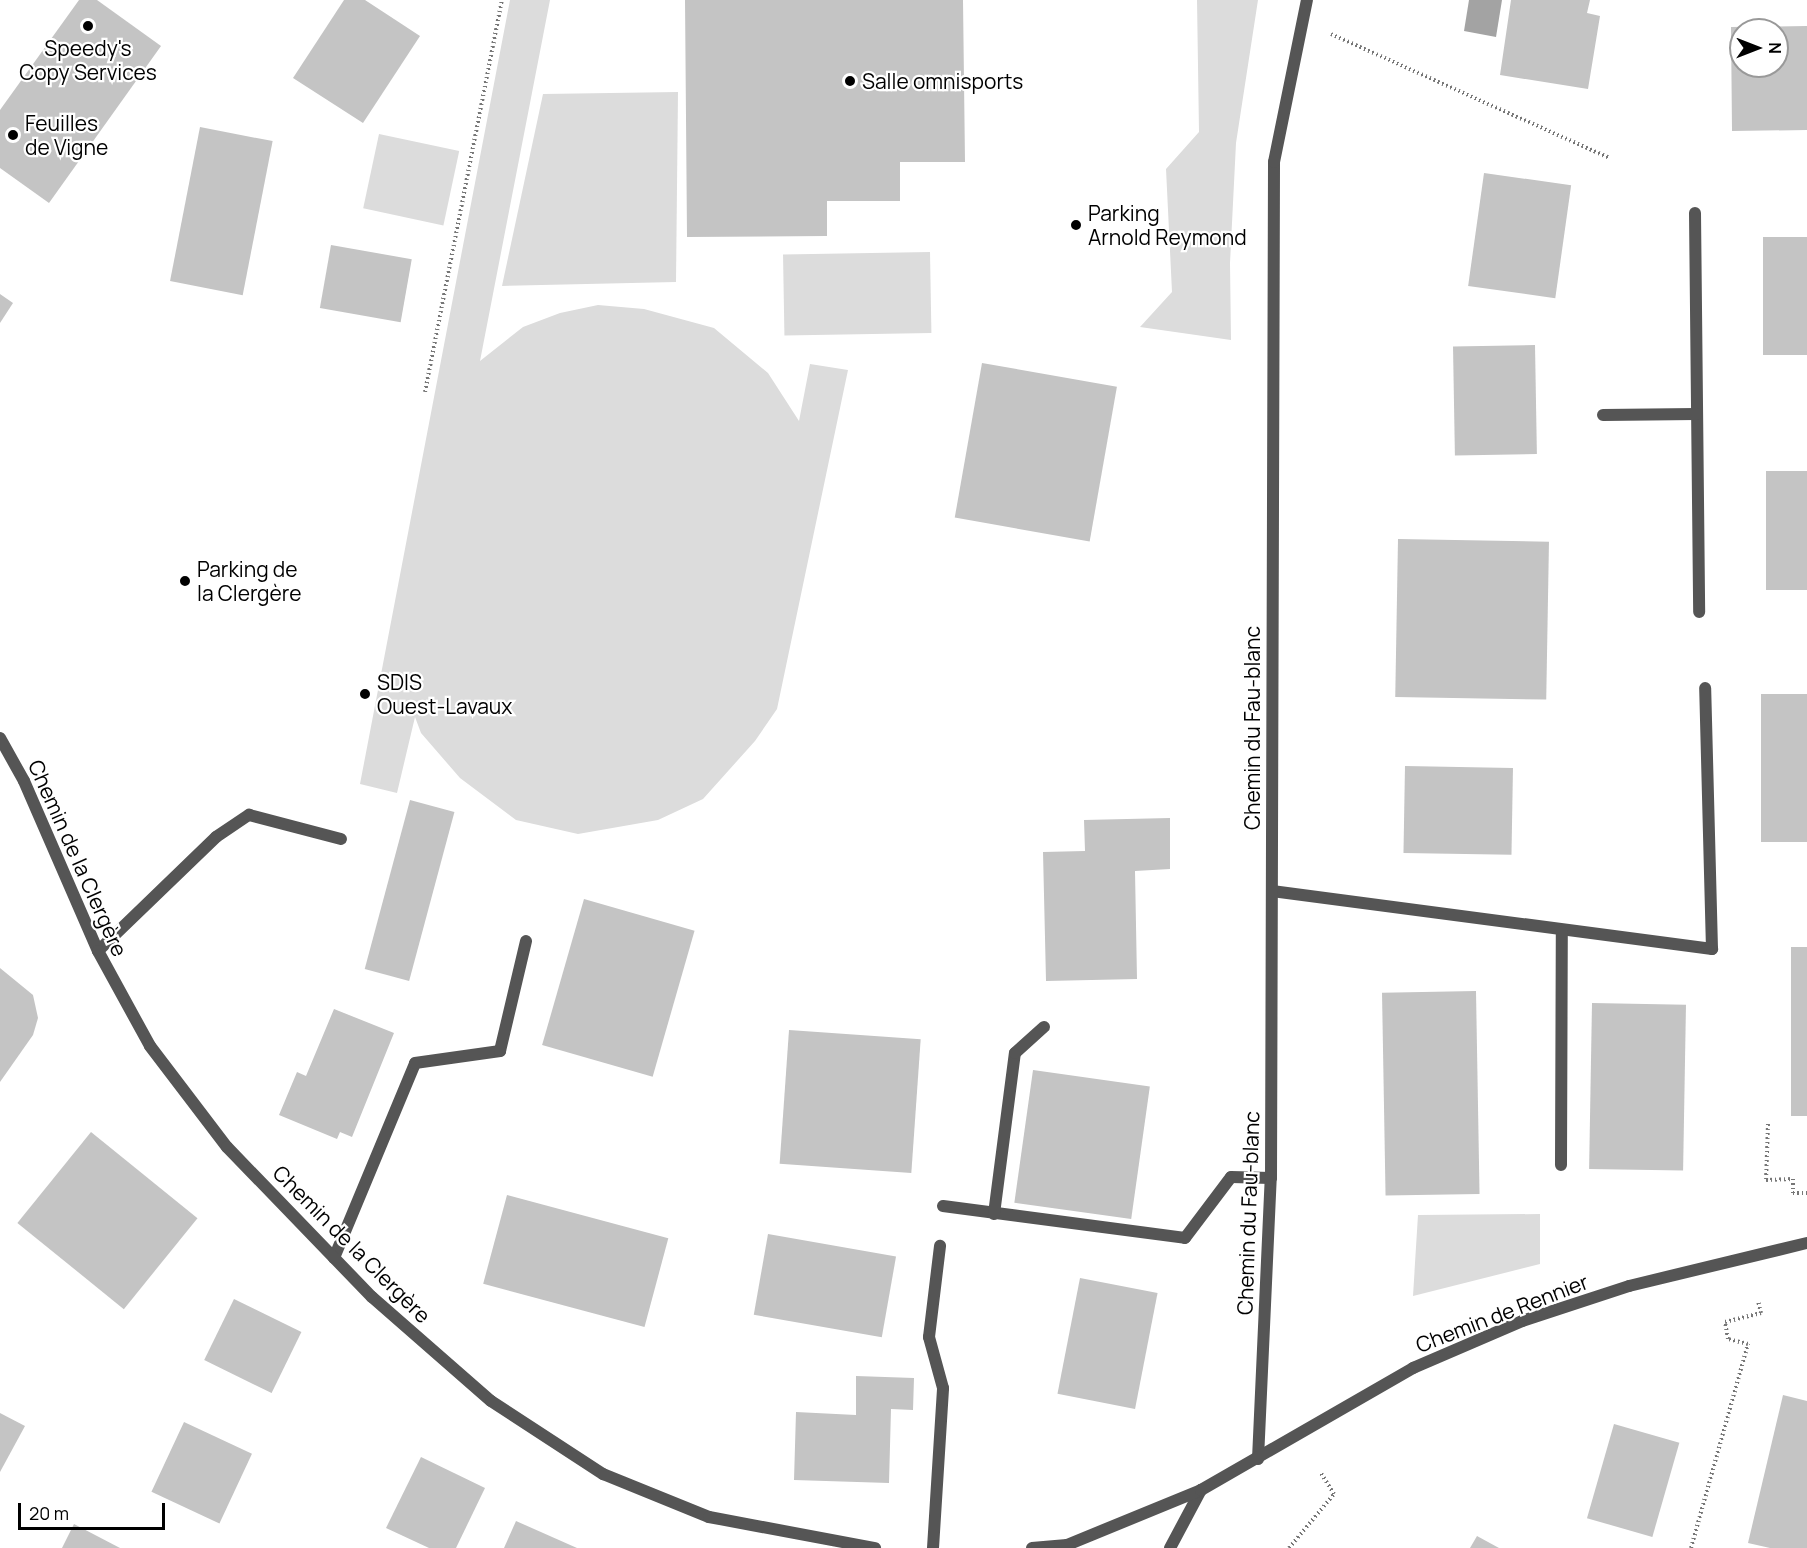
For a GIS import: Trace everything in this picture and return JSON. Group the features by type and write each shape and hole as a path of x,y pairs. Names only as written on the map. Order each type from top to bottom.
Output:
{"street":[{"name":"Chemin du Fau-blanc","path":"1258,1459 1271,1178 1274,162 1307,0"},
{"path":"1695,213 1699,612"},
{"path":"1603,415 1696,414"},
{"path":"1272,891 1562,932 1712,949 1705,688"},
{"name":"Chemin de la Clergère","path":"0,738 24,781 98,951 150,1046 227,1147 372,1297 490,1401 603,1474 709,1517 875,1548"},
{"path":"98,951 216,837 249,815 341,839"},
{"path":"1562,932 1562,1165"},
{"path":"334,1258 415,1063 500,1051 526,941"},
{"path":"994,1214 1015,1053 1044,1027"},
{"path":"944,1206 1185,1238 1231,1177 1271,1178"},
{"name":"Chemin de Rennier","path":"1201,1490 1413,1368 1522,1321 1629,1286 1807,1243"},
{"path":"933,1548 943,1388 929,1336 940,1246"},
{"path":"1032,1548 1067,1545 1201,1490"},
{"path":"1170,1548 1201,1490"}],"path":[{"path":"425,392 502,0"},
{"path":"1346,40 1609,158"},
{"path":"1768,1124 1766,1180 1793,1179 1793,1193 1807,1193"},
{"path":"1691,1548 1748,1344 1728,1339 1725,1322 1761,1313 1758,1301"},
{"path":"1289,1548 1334,1494 1321,1473"}],"shaded area":[{"path":"510,0 550,0 480,361 523,327 560,313 598,305 644,309 714,328 768,373 799,421 810,364 848,370 777,709 755,741 703,799 658,820 578,834 516,820 460,778 421,733 415,717 397,793 360,784"},
{"path":"1197,0 1258,0 1236,143 1230,263 1231,340 1140,327 1172,292 1166,169 1199,132"},
{"path":"1469,0 1502,0 1496,37 1464,31"},
{"path":"678,92 676,282 502,286 543,94"},
{"path":"379,134 459,151 443,225 363,208"},
{"path":"930,252 931,333 784,336 783,255"},
{"path":"1540,1214 1540,1264 1413,1296 1418,1215"}],"building":[{"path":"79,0 97,0 161,46 49,203 0,168 0,110"},
{"path":"344,0 365,0 420,36 363,123 293,78"},
{"name":"Salle omnisports","path":"685,0 963,0 965,162 900,162 900,201 827,201 827,236 687,237"},
{"path":"1511,0 1590,0 1587,13 1600,16 1588,89 1500,75"},
{"path":"1789,26 1807,26 1807,130 1732,131 1731,78 1789,78"},
{"path":"200,127 273,141 243,295 170,281"},
{"path":"1484,173 1571,185 1555,298 1468,286"},
{"path":"1763,237 1807,237 1807,355 1763,355"},
{"path":"331,245 412,259 401,322 320,308"},
{"path":"0,294 13,303 0,323"},
{"path":"1535,345 1537,454 1455,455 1453,346"},
{"path":"982,363 1117,387 1090,541 955,518"},
{"path":"1766,471 1807,471 1807,590 1766,590"},
{"path":"1398,539 1549,542 1546,700 1395,697"},
{"path":"1761,694 1807,694 1807,842 1761,842"},
{"path":"1405,766 1513,768 1511,855 1403,853"},
{"path":"410,800 454,812 409,981 365,969"},
{"path":"1170,818 1170,869 1135,871 1137,979 1046,981 1043,852 1085,851 1084,820"},
{"path":"584,899 695,931 653,1077 542,1045"},
{"path":"1791,947 1807,947 1807,1116 1791,1116"},
{"path":"0,968 33,995 38,1018 33,1035 0,1082"},
{"path":"1476,991 1480,1194 1386,1196 1382,993"},
{"path":"1592,1003 1686,1005 1683,1171 1589,1169"},
{"path":"334,1009 394,1033 352,1137 340,1132 337,1139 279,1115 297,1072 306,1076"},
{"path":"789,1030 921,1039 911,1173 780,1164"},
{"path":"1033,1070 1150,1086 1131,1219 1014,1203"},
{"path":"91,1132 197,1218 124,1309 17,1223"},
{"path":"507,1195 668,1238 644,1327 483,1284"},
{"path":"768,1234 896,1257 882,1337 754,1315"},
{"path":"1080,1278 1158,1293 1135,1409 1057,1394"},
{"path":"234,1299 301,1332 272,1393 204,1360"},
{"path":"856,1376 914,1378 913,1410 891,1409 889,1483 794,1480 796,1412 856,1415"},
{"path":"1783,1395 1807,1401 1807,1548 1770,1548 1748,1543"},
{"path":"0,1413 25,1426 0,1472"},
{"path":"184,1422 252,1454 219,1523 151,1492"},
{"path":"1614,1424 1679,1443 1652,1537 1587,1518"},
{"path":"421,1457 485,1488 456,1548 429,1548 386,1528"},
{"path":"516,1521 577,1548 504,1548"},
{"path":"74,1524 120,1548 62,1548"},
{"path":"1477,1536 1499,1548 1470,1548"}],"place":[{"name":"Speedy's Copy Services","path":"88,26"},
{"name":"Salle omnisports","path":"850,81"},
{"name":"Feuilles de Vigne","path":"13,135"},
{"name":"Parking Arnold Reymond","path":"1076,225"},
{"name":"Parking de la Clergère","path":"185,581"},
{"name":"SDIS Ouest-Lavaux","path":"365,694"}]}
